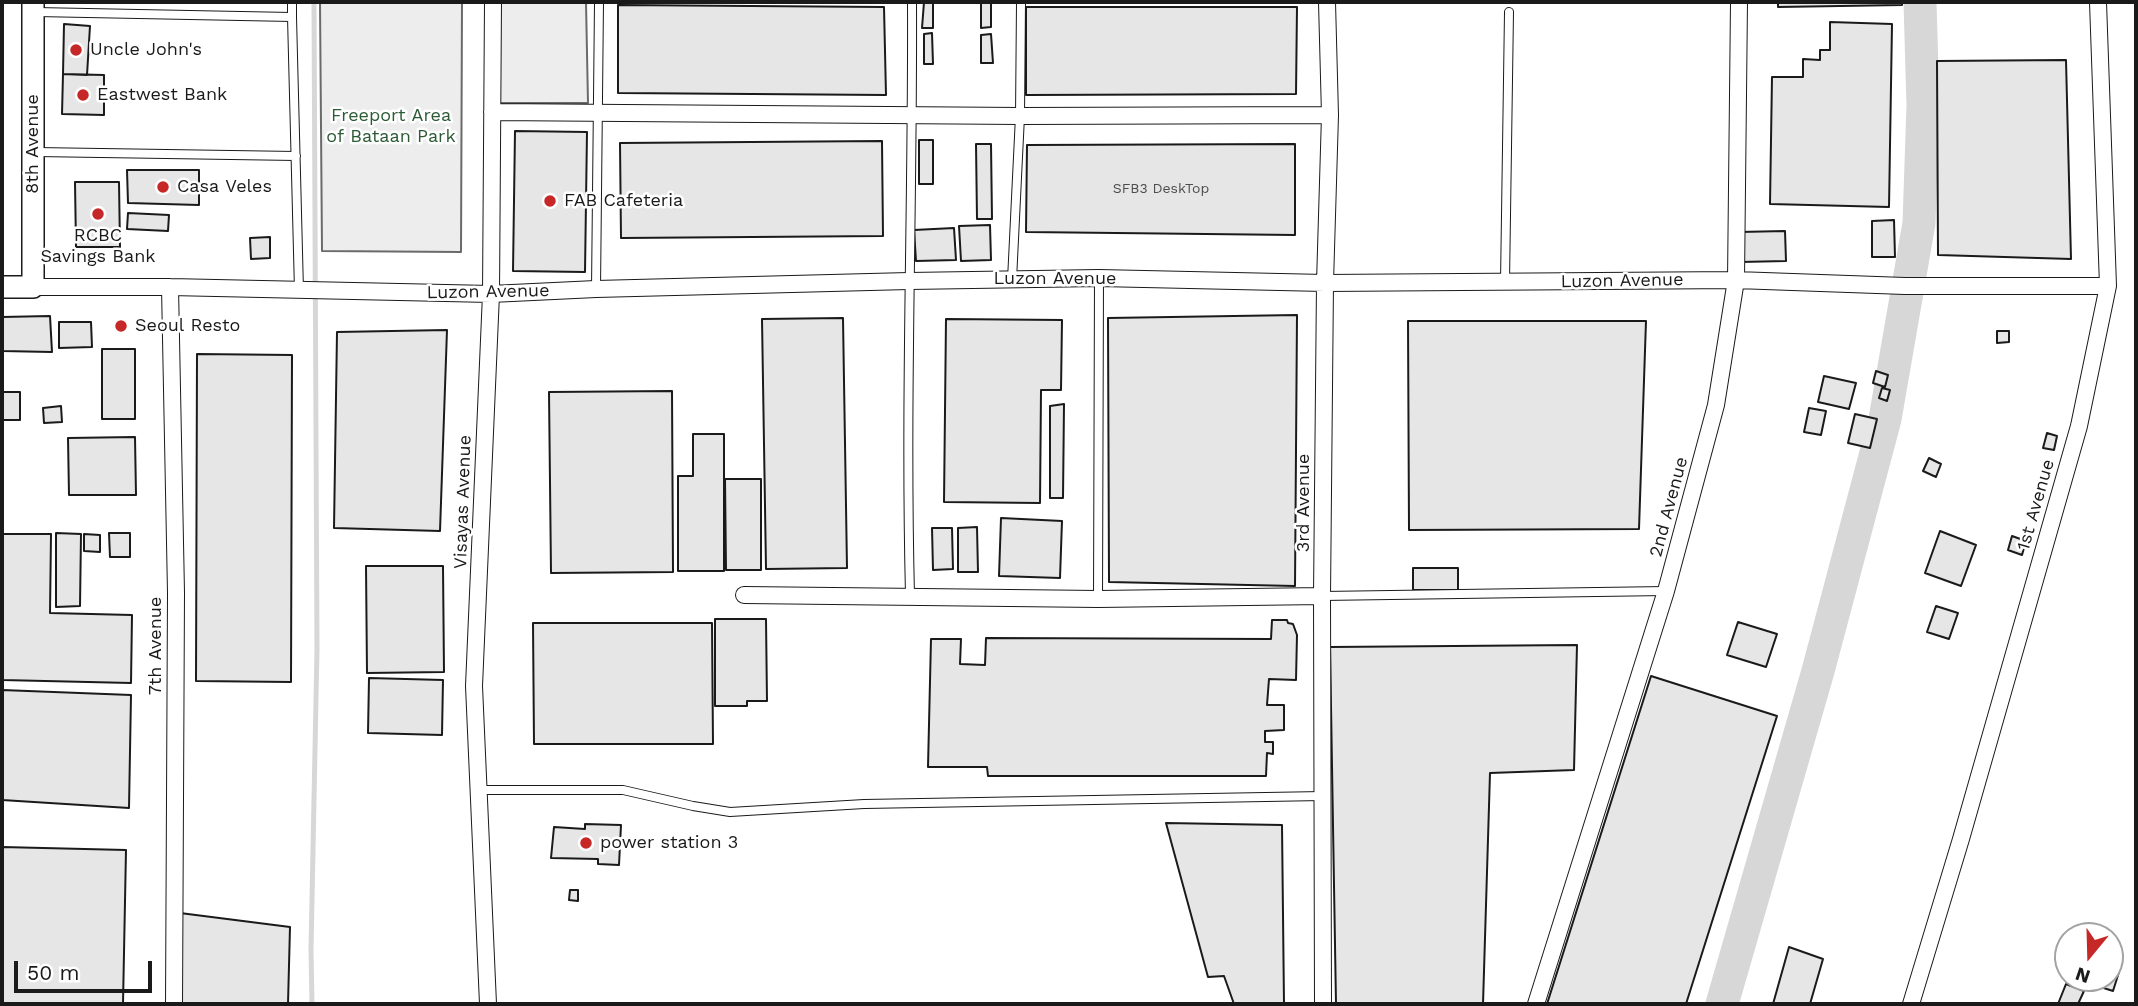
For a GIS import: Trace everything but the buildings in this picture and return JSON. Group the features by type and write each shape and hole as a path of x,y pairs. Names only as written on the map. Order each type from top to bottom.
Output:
{"street":[{"name":"Visayas Avenue","path":"488,1004 474,687 491,294 493,2"},
{"name":"3rd Avenue","path":"1322,1004 1322,596 1329,115 1327,2"},
{"name":"2nd Avenue","path":"1536,1004 1666,591 1716,405 1736,280 1739,2"},
{"name":"1st Avenue","path":"1911,1004 2079,426 2108,286 2098,2"},
{"name":"8th Avenue","path":"33,7 33,287"},
{"path":"492,112 1020,116 1329,115"},
{"name":"Luzon Avenue","path":"2,287 170,287 491,294 596,289 1099,278 1325,283 1736,280 1905,286 2108,286"},
{"name":"7th Avenue","path":"170,287 176,593 174,1004"},
{"path":"744,595 1098,598 1322,596"}],"lane":[{"path":"292,2 296,156 304,291"},
{"path":"596,289 599,2"},
{"path":"910,595 912,2"},
{"path":"1012,280 1020,116 1021,2"},
{"path":"33,7 292,17"},
{"path":"1505,282 1509,12"},
{"path":"33,152 296,156"},
{"path":"1098,598 1099,278"},
{"path":"1322,596 1666,591"},
{"path":"478,790 623,789 730,812 864,804 1324,796"}],"shaded area":[{"name":"Freeport Area of Bataan Park","path":"320,2 462,2 461,252 322,251"},
{"path":"498,2 586,2 588,103 499,103"}],"waterway":[{"path":"312,1004 317,649 314,2"},
{"path":"1722,1004 1818,671 1885,419 1919,223 1923,105 1920,2"}],"place":[{"name":"Uncle John's","path":"76,50"},
{"name":"Eastwest Bank","path":"83,95"},
{"name":"Casa Veles","path":"163,187"},
{"name":"FAB Cafeteria","path":"550,201"},
{"name":"RCBC Savings Bank","path":"98,214"},
{"name":"Seoul Resto","path":"121,326"},
{"name":"power station 3","path":"586,843"}]}
